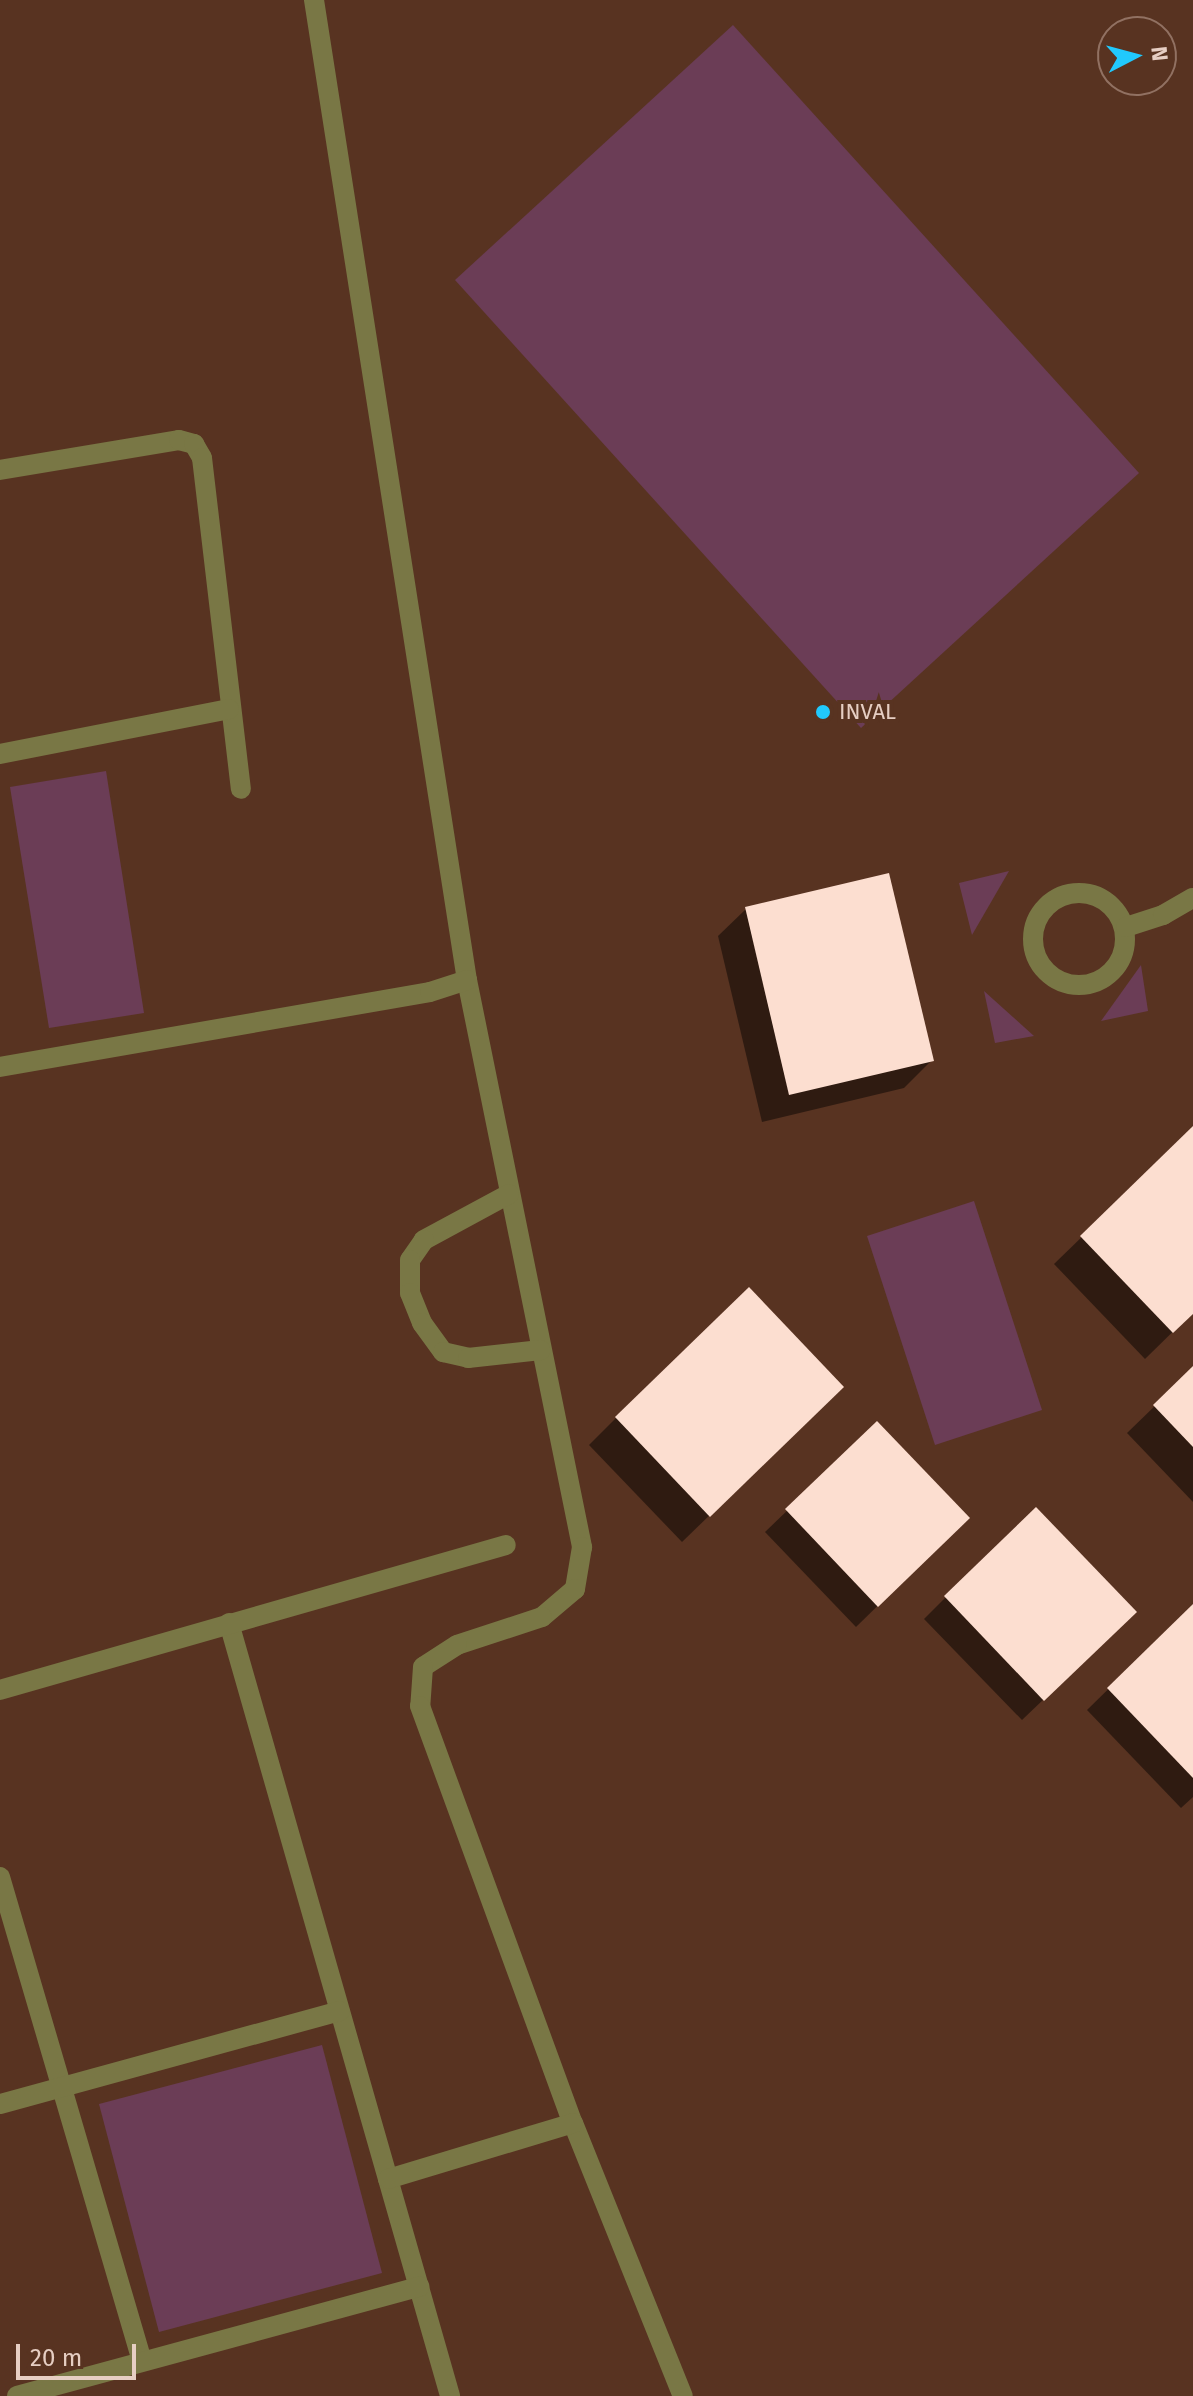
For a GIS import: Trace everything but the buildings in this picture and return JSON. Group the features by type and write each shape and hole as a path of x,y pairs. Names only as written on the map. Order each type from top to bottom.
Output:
{"street":[{"path":"314,0 467,980 582,1547 575,1589 542,1617 457,1645 423,1667 420,1706 573,2123 683,2396"},
{"path":"0,470 179,440 194,444 202,458 229,709 241,789"},
{"path":"0,754 229,709"},
{"path":"1075,891 1107,899 1126,927 1123,959 1100,982 1067,985 1040,966 1032,934 1045,905 1075,891"},
{"path":"1126,927 1163,915 1193,898"},
{"path":"0,1067 430,992 467,980"},
{"path":"509,1194 424,1240 410,1260 410,1293 422,1323 443,1352 468,1358 541,1350"},
{"path":"0,1690 506,1545"},
{"path":"229,1623 450,2396"},
{"path":"0,1877 58,2087 142,2361"},
{"path":"0,2104 340,2011"},
{"path":"388,2179 573,2123"},
{"path":"17,2396 419,2287"}],"shaded area":[{"path":"733,25 1139,473 861,728 455,280"},
{"path":"106,771 144,1013 49,1028 10,787"},
{"path":"1009,871 972,935 959,883"},
{"path":"1141,965 1148,1011 1101,1021"},
{"path":"984,991 1034,1036 995,1043"},
{"path":"974,1201 1042,1410 935,1445 867,1236"},
{"path":"322,2045 382,2273 159,2332 99,2104"}],"place":[{"name":"INVAL","path":"823,712"}]}
